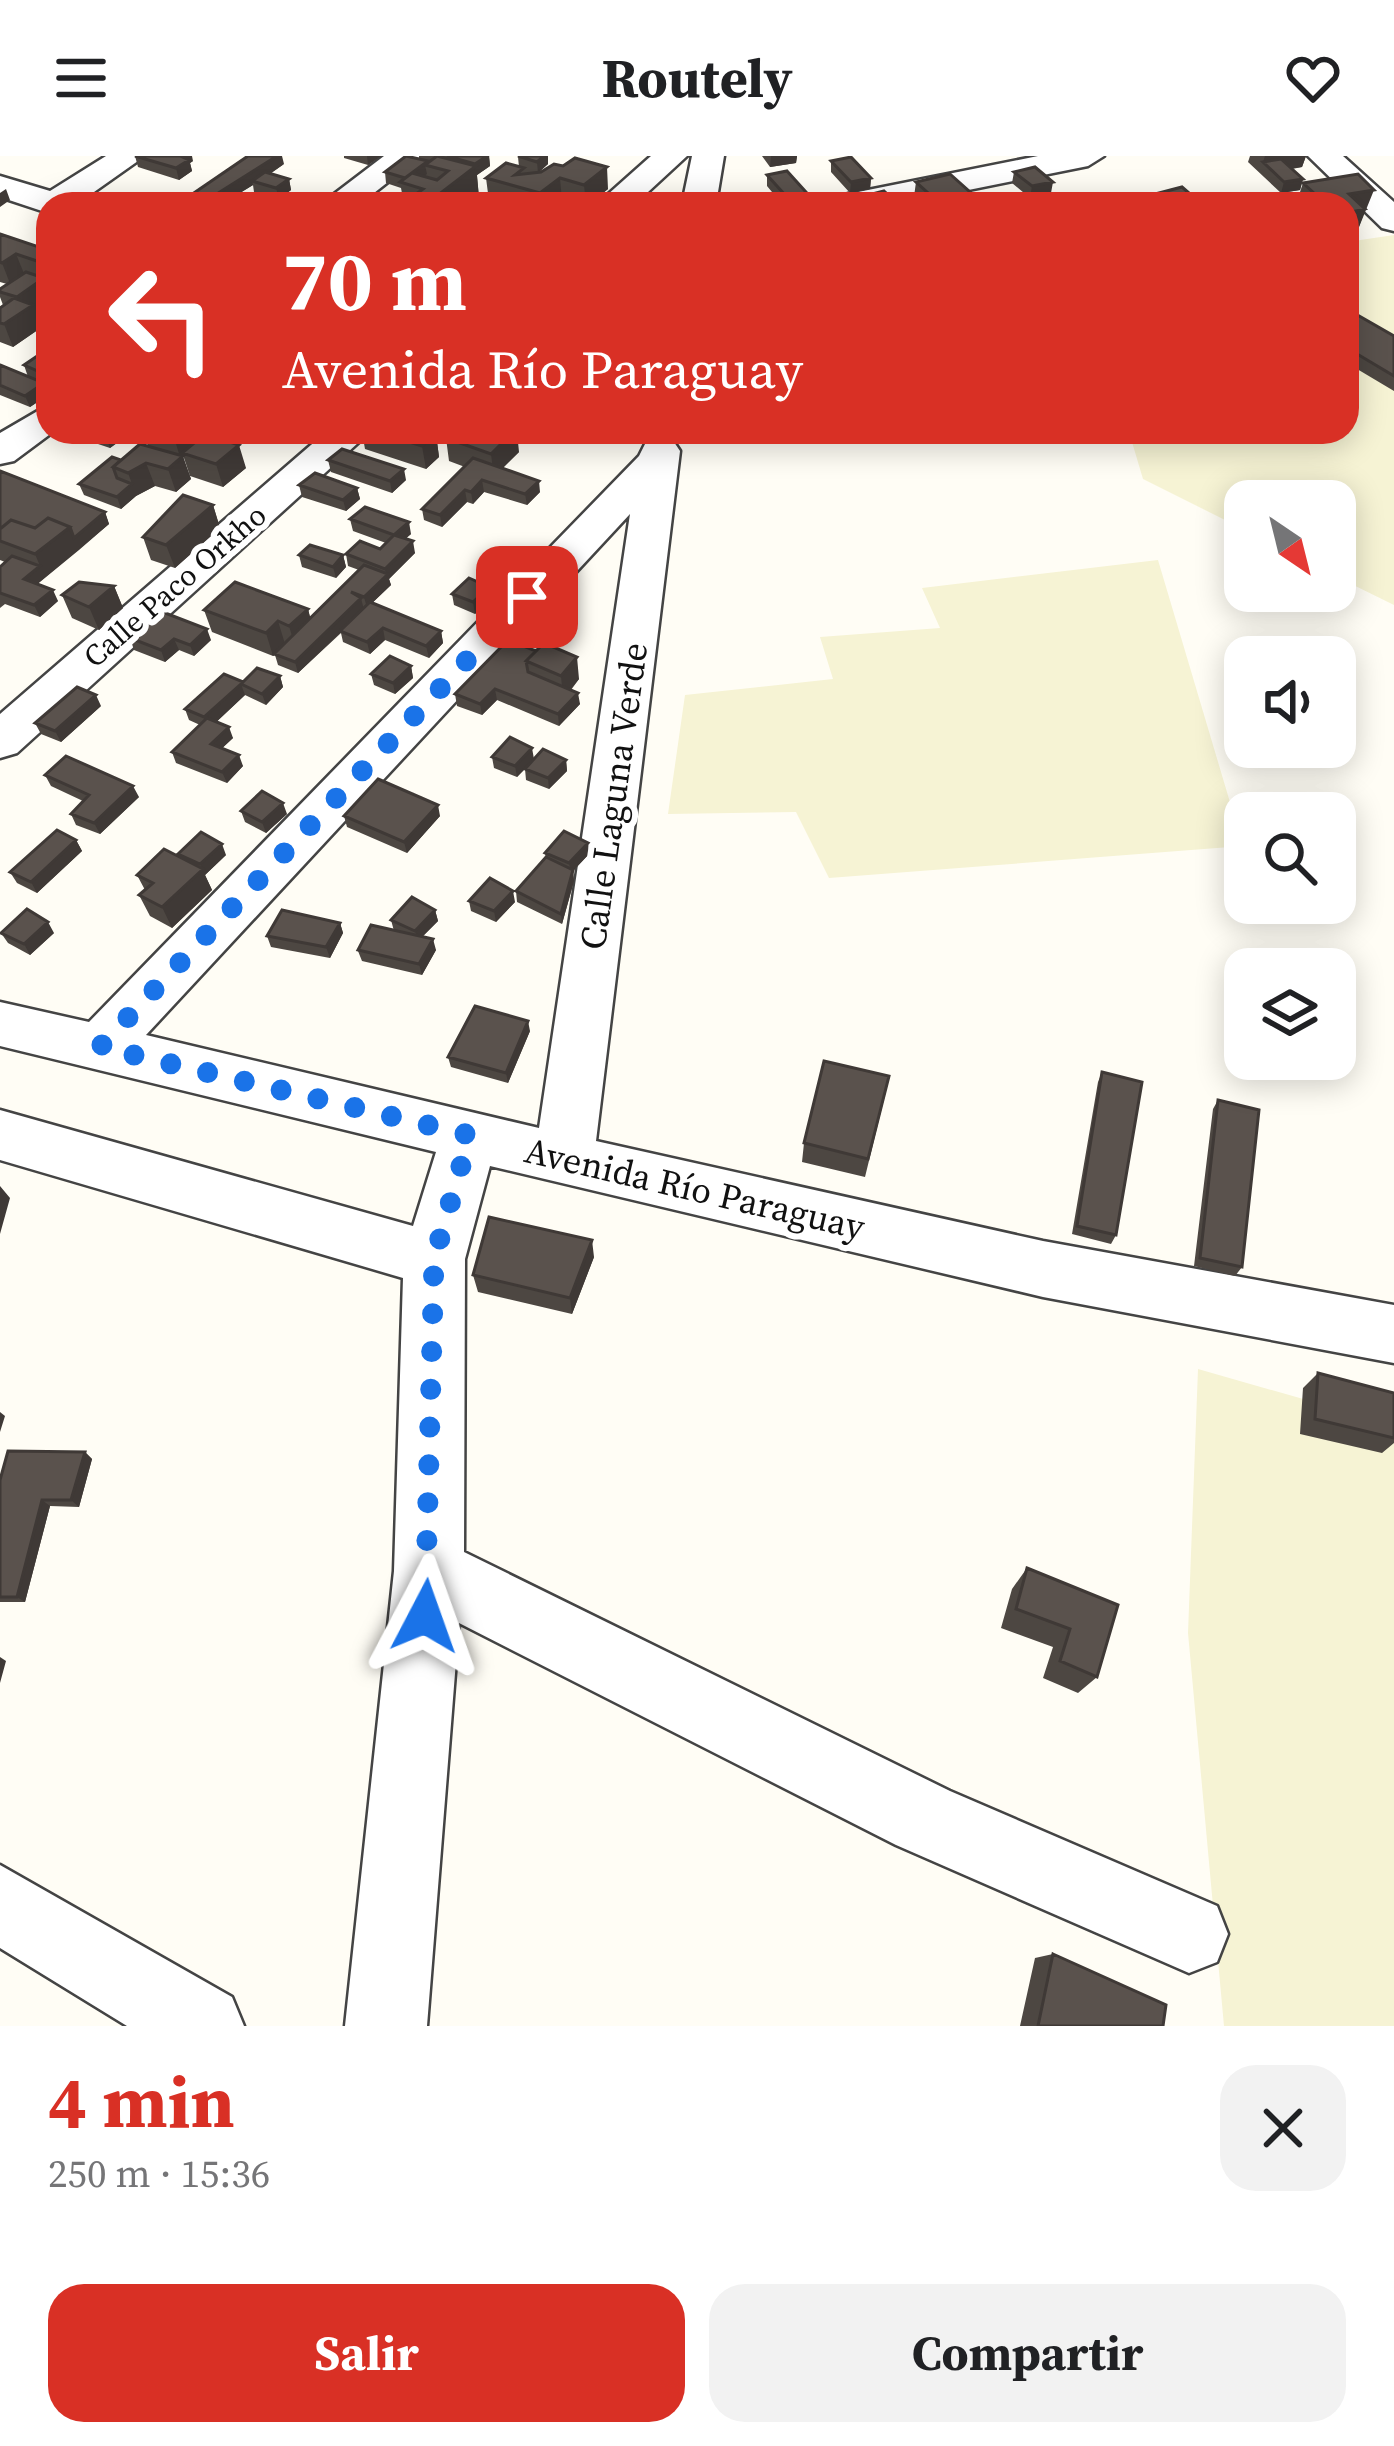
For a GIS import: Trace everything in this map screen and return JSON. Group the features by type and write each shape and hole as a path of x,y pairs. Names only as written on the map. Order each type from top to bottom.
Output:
{"street":[{"path":"73,192 129,156"},
{"path":"355,192 405,156"},
{"path":"628,192 670,156"},
{"path":"701,192 708,156"},
{"path":"908,192 1088,156"},
{"path":"1324,156 1394,221"},
{"path":"0,186 36,199"},
{"path":"16,227 36,215"},
{"path":"0,452 36,426"},
{"name":"Calle Paco Orkho","path":"0,741 336,444"},
{"path":"100,1047 661,445"},
{"name":"Calle Laguna Verde","path":"564,1160 661,445"},
{"name":"Avenida Río Paraguay","path":"0,1024 564,1160 1212,1306 1394,1334"},
{"path":"386,2026 429,1571 434,1259 470,1135"},
{"path":"0,1136 434,1259"},
{"path":"429,1571 922,1818 1189,1934"},
{"path":"0,1904 184,2020"}],"shaded area":[{"path":"1394,235 1394,605 1356,586 1356,480 1224,480 1224,520 1143,479 1133,444 1359,444 1359,240"},
{"path":"1158,560 1227,792 1224,847 829,878 796,812 668,814 685,695 833,679 820,637 940,628 922,588"},
{"path":"1198,1369 1394,1425 1394,2026 1224,2026 1188,1633"}],"building":[{"path":"135,156 180,156 189,160 176,168"},
{"path":"248,156 277,156 220,192 195,192"},
{"path":"406,156 428,161 405,178 385,172"},
{"path":"437,156 476,166 442,192 419,192 423,189 400,182 412,173 437,180 448,171 425,165"},
{"path":"447,156 487,156 475,164"},
{"path":"851,157 871,178 851,182 831,161"},
{"path":"575,158 607,167 584,185 560,178 541,192 486,178 506,163 524,168 515,175 541,172 554,164 563,166"},
{"path":"1281,159 1303,179 1284,182 1263,162"},
{"path":"1035,167 1053,182 1032,186 1014,172"},
{"path":"787,171 806,192 782,192 767,175"},
{"path":"265,172 289,179 276,188 252,181"},
{"path":"950,174 970,192 927,192 916,182"},
{"path":"1358,174 1374,190 1313,192 1303,183"},
{"path":"0,234 36,246 36,261 16,254 0,262"},
{"path":"26,272 36,275 36,284 17,297 0,289"},
{"path":"14,298 33,305 0,323 0,308"},
{"path":"1359,316 1394,336 1394,376 1359,355"},
{"path":"0,365 36,380 36,388 25,396 0,385"},
{"path":"140,444 183,456 168,469 146,463 128,473 113,467"},
{"path":"193,444 239,445 216,464 182,453"},
{"path":"463,444 501,444 491,454"},
{"path":"342,449 404,469 390,481 328,460"},
{"path":"112,457 121,460 113,467 117,478 132,484 117,497 79,484"},
{"path":"473,458 539,481 525,494 482,480 440,515 422,509"},
{"path":"0,471 105,512 74,538 70,527 48,518 35,528 11,520 0,529"},
{"path":"315,473 357,488 343,500 299,485"},
{"path":"183,495 213,505 166,545 143,537"},
{"path":"365,507 409,522 394,535 350,519"},
{"path":"48,518 70,527 35,554 0,541 0,529 11,520 35,528"},
{"path":"394,535 413,541 385,569 346,554 360,541 380,549"},
{"path":"310,545 343,555 333,567 299,555"},
{"path":"12,556 40,566 24,579 53,590 34,605 0,593 0,567"},
{"path":"364,565 388,574 364,597 351,592 361,598 295,662 274,654"},
{"path":"469,578 489,587 473,602 452,594"},
{"path":"79,582 114,586 89,607 62,595"},
{"path":"235,582 308,609 289,626 278,621 266,633 204,610"},
{"path":"370,602 441,631 426,646 383,628 367,642 340,631"},
{"path":"160,611 207,629 190,645 174,639 161,650 130,638"},
{"path":"508,640 536,651 526,661 528,672 578,693 558,714 495,689 480,704 455,694"},
{"path":"544,643 577,657 561,676 526,661"},
{"path":"390,656 411,666 393,683 371,674"},
{"path":"257,668 280,676 262,694 241,684 204,717 185,709 224,674 243,682"},
{"path":"77,687 96,695 55,731 35,723"},
{"path":"207,718 229,727 211,744 239,755 222,772 172,752"},
{"path":"510,737 532,748 515,766 492,757"},
{"path":"543,749 566,760 548,778 525,769"},
{"path":"66,756 133,786 94,823 71,814 89,795 45,775"},
{"path":"378,779 438,805 404,842 344,816"},
{"path":"262,791 283,803 262,822 241,811"},
{"path":"57,830 76,840 31,882 10,872"},
{"path":"564,831 588,843 569,863 545,853"},
{"path":"201,832 222,844 200,864 178,854"},
{"path":"164,849 203,869 162,907 139,895 153,883 137,875"},
{"path":"546,857 573,870 561,914 516,891"},
{"path":"490,878 513,891 494,911 469,901"},
{"path":"412,897 435,910 415,931 391,920"},
{"path":"27,909 48,922 24,944 1,933"},
{"path":"282,910 340,923 326,947 267,936"},
{"path":"371,925 433,939 419,964 358,950"},
{"path":"475,1006 528,1021 506,1073 448,1057"},
{"path":"824,1061 889,1076 868,1159 804,1143"},
{"path":"1102,1072 1142,1082 1116,1235 1077,1226"},
{"path":"1218,1100 1259,1110 1242,1267 1200,1258"},
{"path":"489,1217 592,1240 570,1298 473,1275"},
{"path":"1318,1373 1394,1393 1394,1438 1315,1419"},
{"path":"8,1451 85,1452 71,1500 42,1500 17,1597 0,1597 0,1480"},
{"path":"1027,1568 1118,1605 1097,1677 1060,1661 1070,1629 1016,1609"},
{"path":"1053,1954 1166,2005 1163,2026 1038,2026"}],"route":[{"path":"425,1616 434,1259 470,1135 100,1047 527,597"}]}
